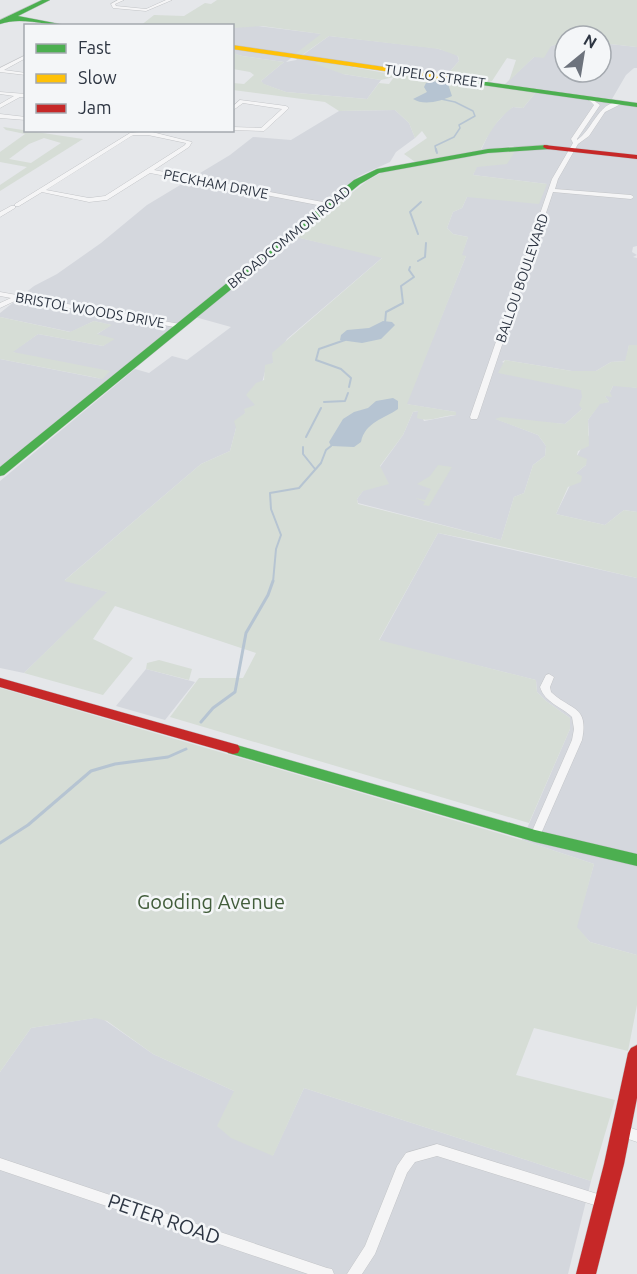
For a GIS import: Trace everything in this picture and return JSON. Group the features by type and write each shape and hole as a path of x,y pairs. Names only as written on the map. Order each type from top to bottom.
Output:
{"main road":[{"path":"5,19 47,0"},
{"path":"5,19 50,24"},
{"name":"TUPELO STREET","path":"234,47 637,105"},
{"name":"BROADCOMMON ROAD","path":"0,473 363,178 385,169 517,147 574,146 637,157"},
{"path":"0,682 535,836 637,860"},
{"path":"586,1274 621,1131 637,1053"},
{"path":"625,1111 637,1070"}],"street":[{"path":"122,0 113,4 115,7 146,10 170,0"},
{"path":"0,70 24,57"},
{"path":"0,70 24,74"},
{"path":"0,93 24,96"},
{"path":"0,106 19,95"},
{"name":"BALLOU BOULEVARD","path":"574,146 574,139 597,105 589,98"},
{"path":"234,100 286,108 262,130 254,132 234,129"},
{"path":"234,108 242,101"},
{"name":"BALLOU BOULEVARD","path":"474,417 557,173 574,146 582,140 604,109 621,103"},
{"path":"0,116 24,119"},
{"path":"0,215 132,134 147,133 189,142 187,146 148,171"},
{"name":"PECKHAM DRIVE","path":"40,190 99,200 107,198 148,171 328,205"},
{"path":"551,190 631,197"},
{"name":"BRISTOL WOODS DRIVE","path":"0,294 180,326"},
{"path":"0,306 18,297"},
{"path":"535,836 577,740 580,725 576,714 547,693 545,687 549,677"},
{"path":"621,1131 637,1136"},
{"path":"354,1274 370,1250 402,1170 411,1157 423,1152 437,1150 604,1202"},
{"name":"PETER ROAD","path":"0,1164 327,1274"}],"shaded area":[{"path":"250,25 322,34 286,62 296,60 329,36 435,48 457,54 459,61 446,76 331,60 343,74 381,80 367,99 286,92 263,84 261,81 284,62 235,54 234,28"},
{"path":"613,44 637,47 637,68 626,75 612,99 505,84 534,57 553,45 553,84 613,84"},
{"path":"536,92 637,106 637,246 633,247 632,252 637,255 633,257 637,258 637,345 629,345 626,361 611,362 596,371 572,371 505,360 502,362 582,390 582,409 565,424 496,419 538,435 546,446 545,456 533,465 524,493 514,497 501,540 358,503 357,499 403,435 413,412 419,411 424,421 456,415 456,412 406,404 466,256 461,256 468,237 453,234 447,228 453,212 462,208 467,197 547,184 473,175 476,167 516,148 513,146 481,150 491,129 508,110 513,107 523,108"},
{"path":"395,110 409,123 415,138 396,152 390,162 359,176 312,212 257,260 0,468 0,359 102,379 12,352 38,334 103,346 113,339 96,335 111,325 94,321 71,332 0,317 0,313 34,286 57,274 101,243 147,205 230,155 253,137 291,140 339,111"},
{"path":"296,237 383,257 287,339 273,363 266,368 256,405 245,413 236,428 230,451 201,464 65,580 108,592 24,673 0,668 0,481 135,369 149,373 172,356 187,360 231,327 195,317"},
{"path":"613,386 637,388 637,512 624,510 605,525 556,514 576,473 586,465 577,456 589,435 588,420 600,403 609,402 605,396"},
{"path":"438,533 637,578 637,955 590,942 576,927 594,864 522,840 570,729 570,718 537,692 536,680 379,641"},
{"path":"146,669 195,682 165,720 116,706"},
{"path":"100,1017 153,1054 234,1091 273,1155 304,1088 591,1181 568,1274 0,1274 0,1072 31,1028"}],"green space":[{"path":"217,0 637,0 637,47 613,44 613,24 553,24 553,45 544,58 534,57 509,81 516,60 507,58 489,82 446,76 459,61 458,56 439,49 329,36 302,55 295,54 321,34 262,26 234,28 234,24 143,24 154,15 184,16 205,3 211,4"},
{"path":"234,51 242,56 284,62 261,81 286,92 367,99 379,83 389,84 394,77 381,80 343,74 315,64 318,61 397,75 400,73 536,92 523,108 513,107 503,116 481,149 488,153 517,148 507,164 477,167 473,175 547,184 539,204 467,197 462,208 453,212 447,228 453,234 468,237 462,255 466,256 407,404 456,412 456,415 426,420 417,418 418,411 413,412 403,435 380,466 389,484 363,491 357,499 358,504 501,540 514,497 524,493 533,465 545,456 546,446 538,435 495,419 501,417 565,424 582,409 579,405 582,397 581,390 498,373 505,360 572,371 596,371 611,362 625,361 629,345 637,345 637,388 613,386 610,392 612,397 605,396 609,402 600,404 588,420 589,446 578,451 577,455 587,459 586,465 576,473 582,476 581,482 568,487 556,514 605,525 624,510 637,512 637,578 438,533 379,640 536,680 537,692 570,718 570,729 529,823 170,717 199,678 243,678 256,653 115,606 93,639 133,658 103,695 24,673 107,592 64,581 201,464 230,451 236,428 234,421 245,413 244,409 255,405 246,395 256,383 264,380 265,365 273,363 272,353 382,258 296,237 368,180 385,171 418,164 404,154 427,138 422,131 415,138 409,123 395,110 339,111 325,102 234,90 234,83 244,84 254,75 234,69"},
{"path":"3,127 24,132 83,139 0,191 0,185 27,167 0,162 0,152 25,134 6,130","holes":["44,138 61,143 31,163 9,159 29,144"]},
{"path":"0,317 70,332 94,321 112,325 97,334 115,339 103,346 38,334 13,352 110,371 103,379 0,359"},
{"path":"438,465 452,467 429,506 423,505 425,502 415,498 425,500 431,489 417,484 430,476"},
{"path":"159,660 192,669 189,680 146,669 147,663"},
{"name":"Gooding Avenue","path":"0,688 522,840 594,864 577,927 590,942 637,955 637,1005 628,1051 534,1028 516,1075 615,1100 591,1181 304,1088 273,1156 231,1138 217,1126 234,1091 153,1054 107,1021 95,1018 31,1028 0,1072"}],"water":[{"path":"437,81 448,84 452,96 427,102 413,99 427,92 424,87 426,83"},
{"path":"383,321 392,322 395,325 381,339 362,343 340,340 341,335 347,330 369,328"},
{"path":"393,398 398,401 398,409 371,425 363,435 361,442 354,447 331,446 329,442 343,419 354,412 368,408 376,401"}],"waterway":[{"path":"436,151 435,146 454,137 460,128 459,125 475,116 473,111 455,102 441,99"},
{"path":"436,149 437,153"},
{"path":"418,234 410,212 421,202"},
{"path":"418,261 425,257 426,243"},
{"path":"385,323 386,312 403,303 401,286 414,277 409,270 410,267"},
{"path":"345,340 319,349 316,360 341,369 351,378 349,387"},
{"path":"324,402 345,401 348,393"},
{"path":"306,437 321,408"},
{"path":"273,582 276,549 281,535 271,509 270,493 299,488 321,463 326,450 331,446"},
{"path":"303,447 303,454 315,469"},
{"path":"201,722 213,708 235,692 246,633 268,595 273,581"},
{"path":"0,843 28,825 91,771 115,764 168,757 186,749"}],"traffic: fast":[{"path":"0,22 47,0"},
{"path":"10,17 54,24"},
{"path":"461,80 637,105"},
{"path":"0,473 357,182 377,171 488,151 547,147"},
{"path":"233,749 535,836 637,860"}],"traffic: slow":[{"path":"234,47 461,80"}],"traffic: jam":[{"path":"547,147 637,157"},
{"path":"0,682 233,749"},
{"path":"586,1274 614,1164 637,1053"}]}
